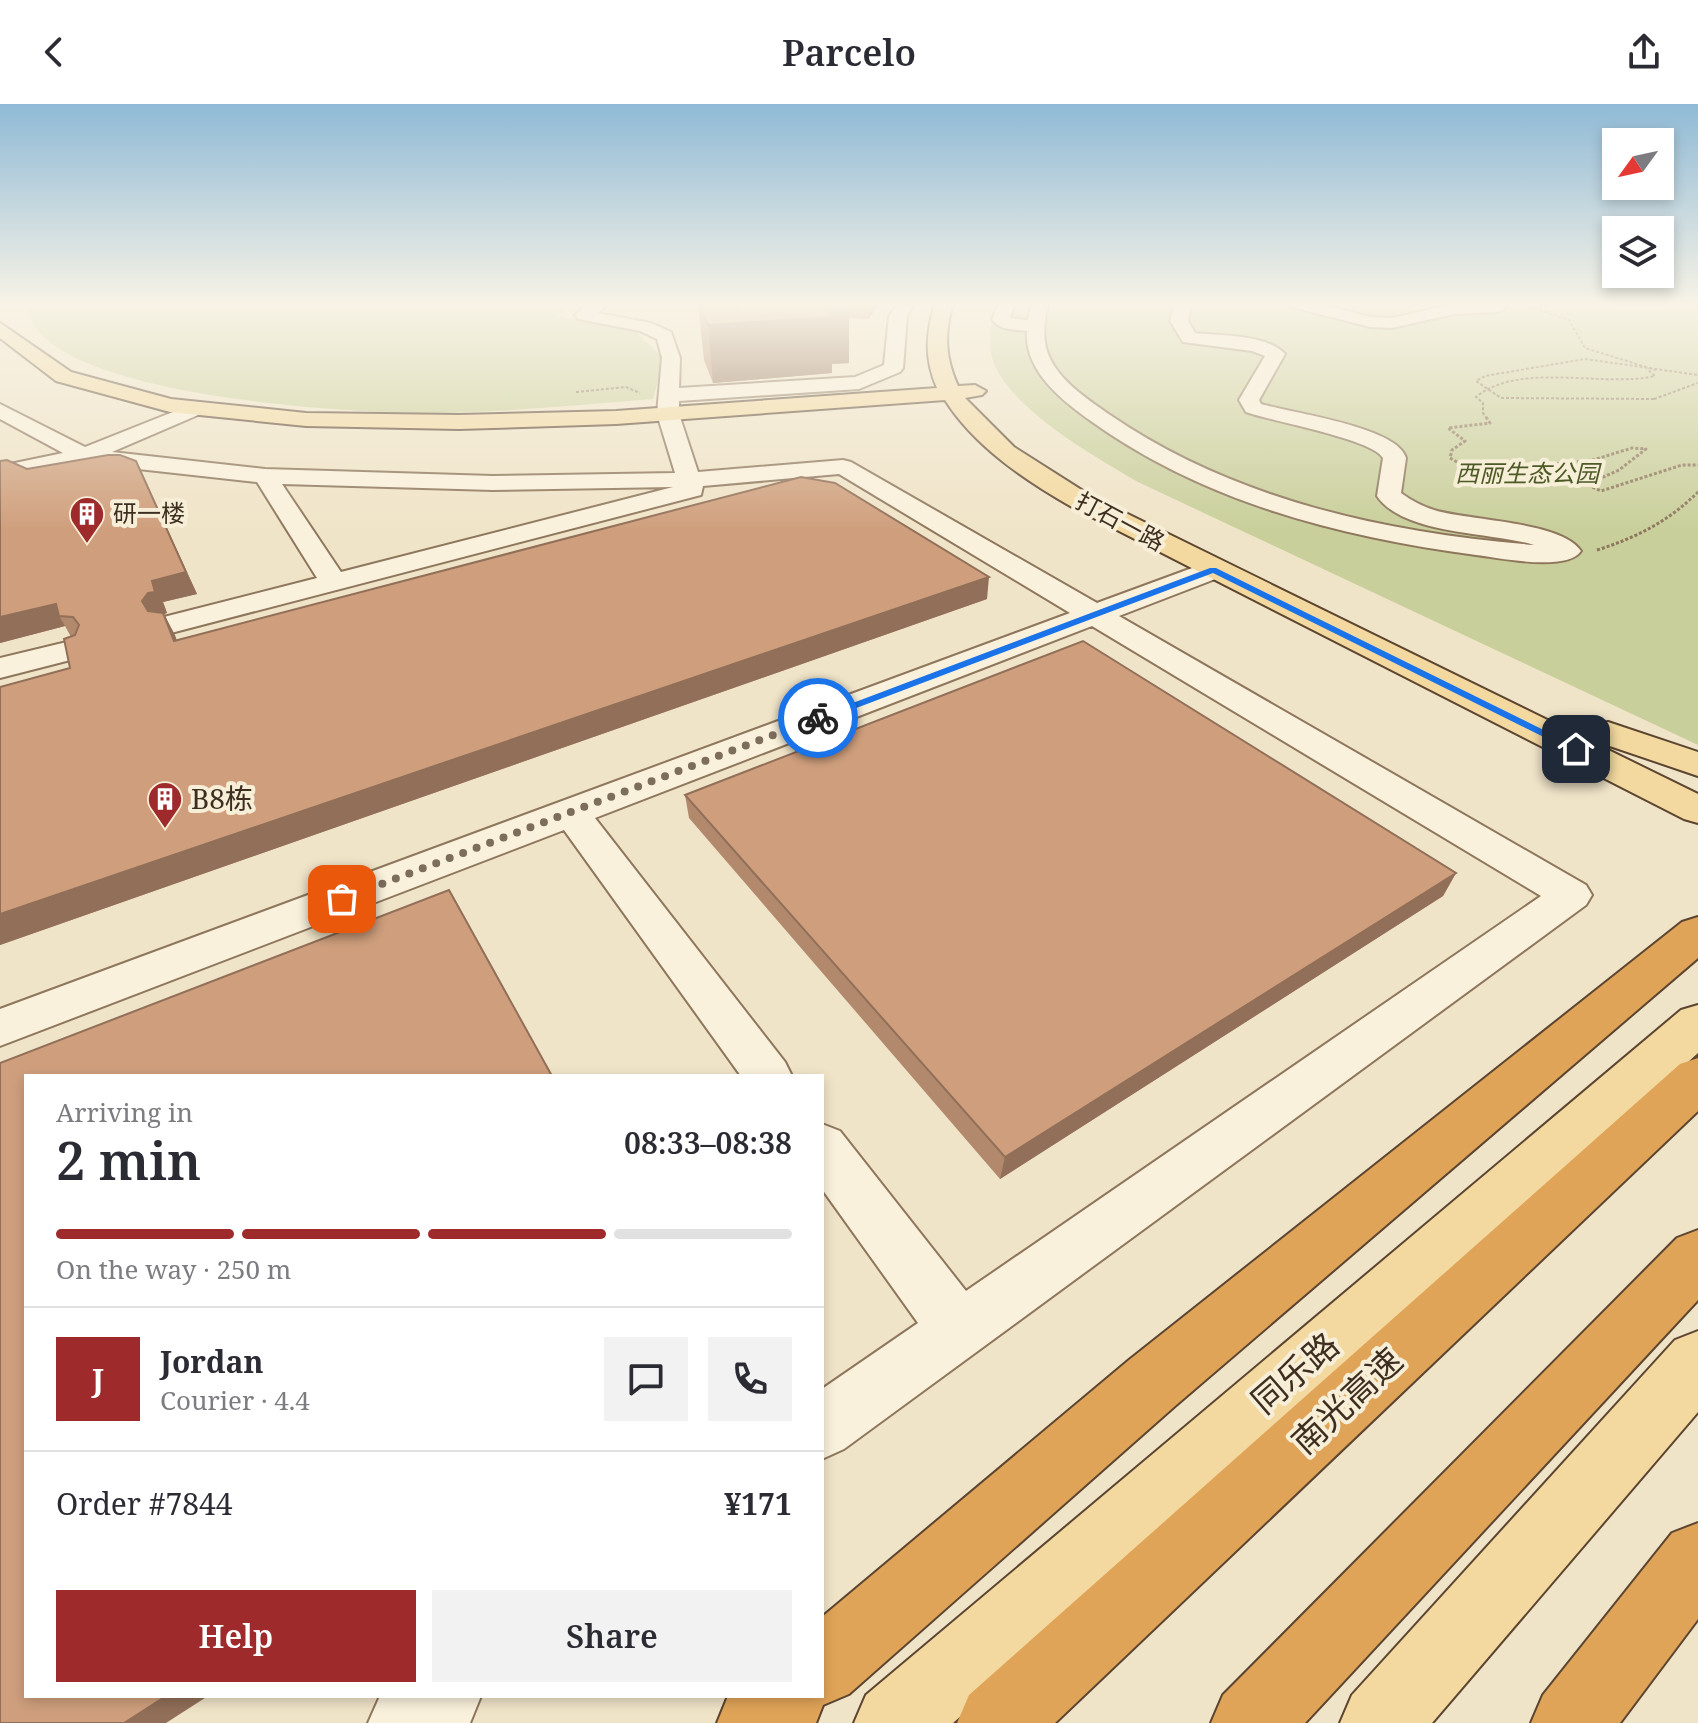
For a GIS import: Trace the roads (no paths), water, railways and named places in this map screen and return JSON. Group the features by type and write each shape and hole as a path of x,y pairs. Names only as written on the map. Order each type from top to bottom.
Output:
{"highway":[{"path":"824,1665 1152,1383 1698,933"},
{"name":"南光高速","path":"997,1723 1698,1079"},
{"path":"1251,1723 1698,1258"},
{"path":"1571,1723 1698,1559"},
{"path":"757,1723 786,1698"}],"main road":[{"path":"39,379 68,389 287,426 439,432 560,429 669,410 966,396"},
{"path":"71,379 189,411"},
{"path":"894,397 926,383 928,379"},
{"name":"打石一路","path":"951,379 966,396 1078,480 1592,741 1698,810"},
{"name":"打石一路","path":"963,379 966,396 988,435 1023,465 1067,493 1213,570 1592,741 1698,776"},
{"path":"669,410 872,406 966,396"},
{"path":"872,406 927,411 957,419 988,435"},
{"path":"1592,741 1698,765"},
{"path":"1592,741 1698,837"},
{"name":"同乐路","path":"894,1723 1698,1024"},
{"path":"1380,1723 1698,1363"}],"lane":[{"path":"171,624 692,490 669,410 670,379"},
{"path":"669,410 859,383 869,379"},
{"path":"1054,379 1122,436 1195,472 1285,505 1404,536 1541,554 1558,555 1568,551 1533,537 1431,516 1403,506 1389,496 1388,483 1394,460 1394,452 1389,446 1366,437 1275,416 1249,404 1261,379"},
{"path":"0,410 84,456 265,476 493,483 688,480 843,467 1571,895 824,1426"},
{"path":"0,473 84,456 189,411"},
{"path":"265,476 334,582"},
{"path":"0,1028 1213,570"},
{"path":"0,668 75,649"},
{"path":"570,812 766,1074"},
{"path":"824,1150 959,1330"},
{"path":"406,1723 441,1698"}],"place":[{"name":"研一楼","path":"87,545"},
{"name":"B8栋","path":"165,830"}],"park label":[{"name":"西丽生态公园","path":"1527,474"}]}
